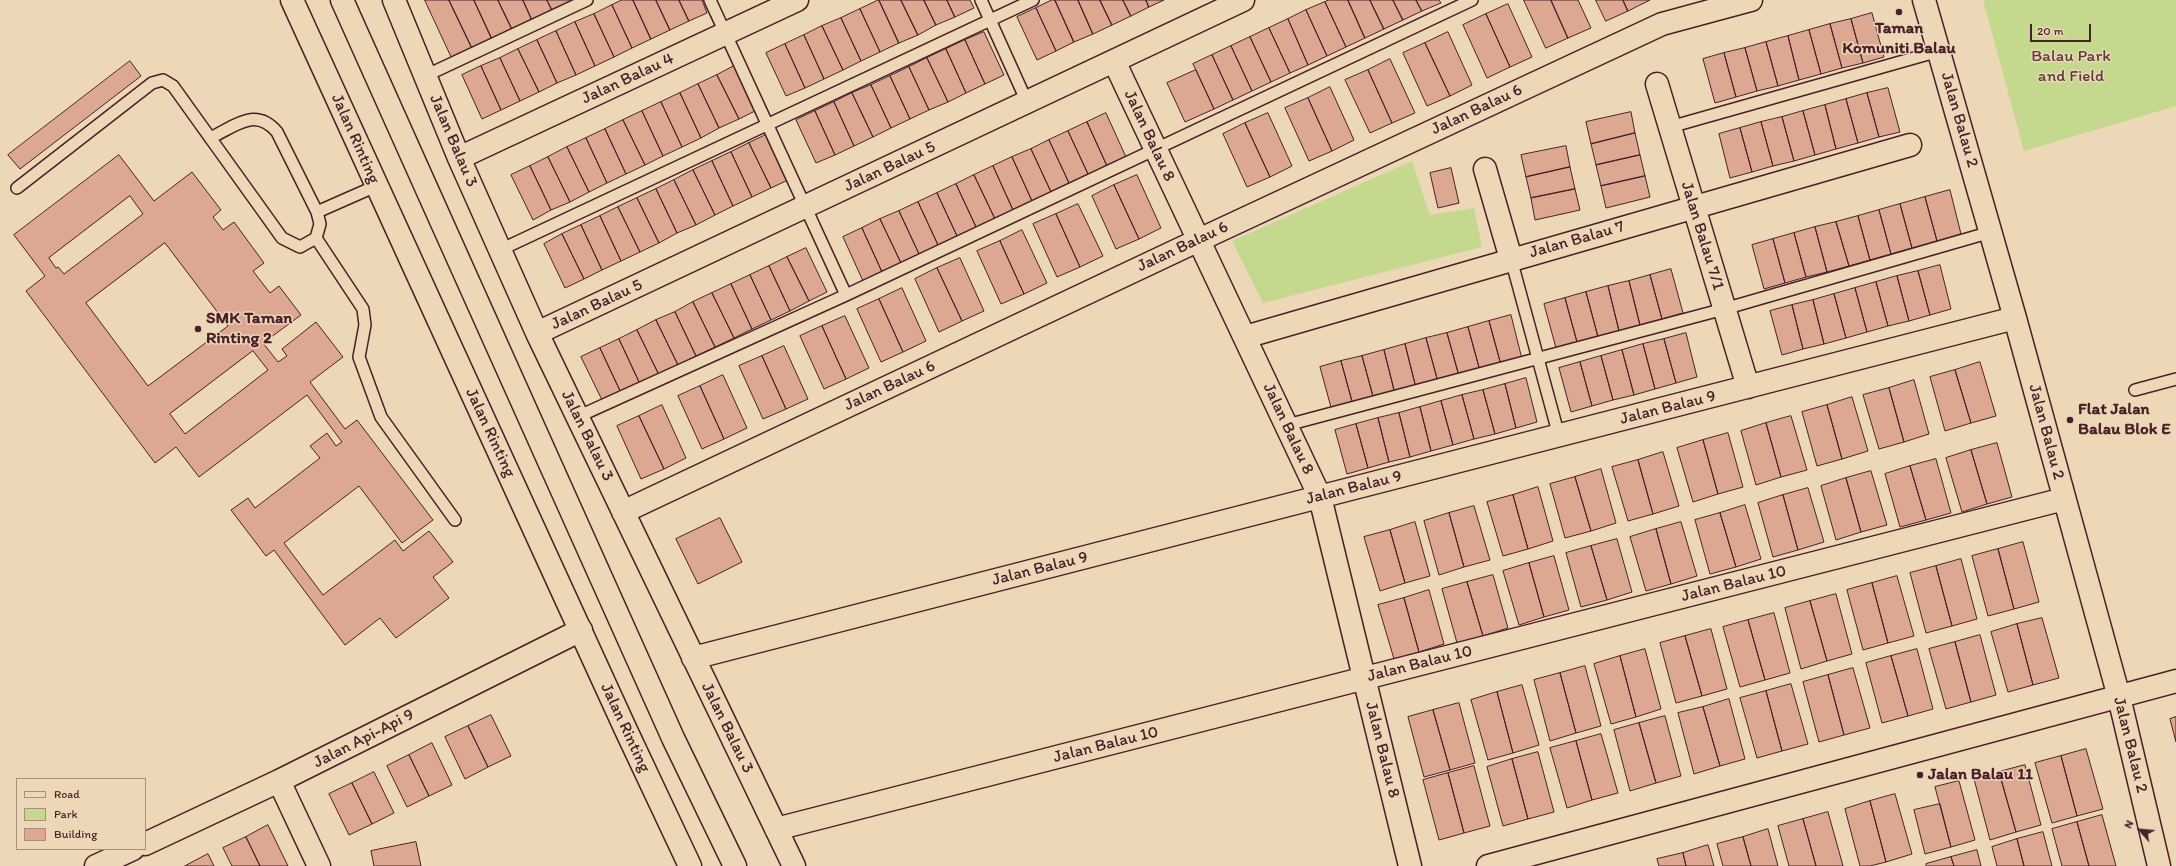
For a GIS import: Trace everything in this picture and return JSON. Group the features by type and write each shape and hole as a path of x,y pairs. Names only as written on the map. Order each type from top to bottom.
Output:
{"street":[{"name":"Jalan Rinting","path":"292,0 376,186 690,866"},
{"path":"342,0 670,730 734,866"},
{"name":"Jalan Balau 3","path":"394,0 459,158 537,333 794,866"},
{"name":"Jalan Balau 4","path":"459,158 797,0"},
{"name":"Jalan Balau 5","path":"537,333 1242,0"},
{"name":"Jalan Balau 6","path":"623,512 1198,240 1662,24 1751,0"},
{"name":"Jalan Balau 2","path":"1924,0 1991,232 2119,697 2159,866"},
{"name":"Jalan Balau 8","path":"1114,61 1320,497 1410,866"},
{"name":"Jalan Balau 7/1","path":"1657,84 1748,387"},
{"name":"Jalan Balau 7","path":"1245,337 1910,144"},
{"path":"1485,169 1511,259"},
{"name":"Jalan Balau 9","path":"693,658 2015,318"},
{"name":"Jalan Balau 10","path":"776,829 2064,499"},
{"name":"Jalan Api-Api 9","path":"146,844 280,781 581,630"},
{"path":"1488,866 2176,682"},
{"path":"280,781 319,866"},
{"path":"96,866 131,850"}],"lane":[{"path":"425,76 587,0"},
{"path":"710,0 846,295"},
{"path":"981,0 1027,102"},
{"path":"500,250 1032,0"},
{"path":"577,417 846,295 1155,148 1472,0"},
{"path":"1670,127 1939,51"},
{"path":"17,188 157,80 168,82 173,86 210,138 282,238 300,247 316,238 320,224 317,212 276,132 269,123 258,119 248,119 210,138"},
{"path":"317,212 376,186"},
{"path":"1287,426 1724,309 1991,232"},
{"path":"316,238 363,309 365,325 359,357 380,417 455,520"},
{"path":"1511,259 1559,436"},
{"path":"2135,390 2176,379"}],"green space":[{"name":"Balau Park and Field","path":"1983,0 2176,0 2176,106 2024,151"},
{"path":"1412,161 1430,215 1474,208 1482,247 1263,303 1232,241"}],"building":[{"path":"425,0 449,0 472,48 452,58"},
{"path":"449,0 474,0 492,39 472,48"},
{"path":"474,0 498,0 512,29 492,39"},
{"path":"498,0 523,0 532,20 512,29"},
{"path":"523,0 547,0 552,10 532,20"},
{"path":"547,0 572,0 572,1 552,10"},
{"path":"622,0 633,0 651,39 632,48 612,5"},
{"path":"633,0 656,0 670,30 651,39"},
{"path":"656,0 679,0 689,21 670,30"},
{"path":"679,0 702,0 707,13 689,21"},
{"path":"879,0 899,43 880,52 860,9"},
{"path":"879,0 901,0 918,35 899,43"},
{"path":"901,0 924,0 936,25 918,35"},
{"path":"924,0 947,0 955,17 936,25"},
{"path":"947,0 970,0 974,8 955,17"},
{"path":"1055,0 1074,42 1056,51 1036,8"},
{"path":"1055,0 1078,0 1093,34 1074,42"},
{"path":"1078,0 1100,0 1112,25 1093,34"},
{"path":"1100,0 1123,0 1131,16 1112,25"},
{"path":"1123,0 1146,0 1149,7 1131,16"},
{"path":"1146,0 1164,0 1149,7"},
{"path":"1329,0 1348,0 1365,38 1346,47 1325,2"},
{"path":"1348,0 1370,0 1384,29 1365,38"},
{"path":"1370,0 1393,0 1403,20 1384,29"},
{"path":"1393,0 1416,0 1422,11 1403,20"},
{"path":"1416,0 1439,0 1441,3 1422,11"},
{"path":"1524,0 1551,0 1568,38 1546,48"},
{"path":"1551,0 1578,0 1591,28 1568,38"},
{"path":"1596,0 1623,0 1628,11 1606,21"},
{"path":"1623,0 1650,0 1628,11"},
{"path":"1325,2 1346,47 1327,56 1306,10"},
{"path":"1508,4 1532,57 1510,67 1486,14"},
{"path":"612,5 632,48 614,57 594,14"},
{"path":"1036,8 1056,51 1037,60 1017,17"},
{"path":"860,9 880,52 861,61 841,18"},
{"path":"1306,10 1327,56 1308,65 1288,19"},
{"path":"1872,13 1884,57 1863,63 1851,19"},
{"path":"594,14 614,57 595,66 575,22"},
{"path":"1486,14 1510,67 1487,78 1463,25"},
{"path":"841,18 861,61 843,70 822,26"},
{"path":"1288,19 1308,65 1290,73 1269,28"},
{"path":"1851,19 1863,63 1842,68 1830,24"},
{"path":"575,22 595,66 576,75 556,31"},
{"path":"1830,24 1842,68 1821,74 1809,30"},
{"path":"822,26 843,70 824,79 804,35"},
{"path":"1269,28 1290,73 1271,82 1250,37"},
{"path":"1809,30 1821,74 1799,80 1788,36"},
{"path":"556,31 576,75 557,83 537,40"},
{"path":"984,32 1004,75 985,84 965,40"},
{"path":"1448,32 1472,85 1450,96 1425,43"},
{"path":"804,35 824,79 805,88 785,44"},
{"path":"1788,36 1799,80 1778,86 1766,42"},
{"path":"1250,37 1271,82 1252,91 1231,46"},
{"path":"537,40 557,83 539,92 518,49"},
{"path":"965,40 985,84 966,93 946,49"},
{"path":"1766,42 1778,86 1757,91 1745,48"},
{"path":"1425,43 1450,96 1427,106 1403,53"},
{"path":"785,44 805,88 786,96 766,53"},
{"path":"1231,46 1252,91 1233,100 1212,55"},
{"path":"1745,48 1757,91 1736,97 1724,53"},
{"path":"518,49 539,92 520,101 500,58"},
{"path":"946,49 966,93 948,102 927,58"},
{"path":"1724,53 1736,97 1715,103 1703,59"},
{"path":"1212,55 1233,100 1214,109 1193,64"},
{"path":"500,58 520,101 501,110 481,66"},
{"path":"927,58 948,102 929,110 909,67"},
{"path":"1390,59 1415,113 1392,123 1368,70"},
{"path":"130,61 141,76 20,169 8,155"},
{"path":"736,65 757,110 739,119 717,75"},
{"path":"481,66 501,110 482,119 462,75"},
{"path":"909,67 929,110 910,119 890,76"},
{"path":"1196,70 1214,109 1185,122 1167,83"},
{"path":"1368,70 1392,123 1370,133 1345,80"},
{"path":"717,75 739,119 719,128 698,84"},
{"path":"890,76 910,119 891,128 871,85"},
{"path":"698,84 719,128 701,138 680,93"},
{"path":"871,85 891,128 873,137 852,93"},
{"path":"1330,87 1354,140 1332,151 1308,98"},
{"path":"1888,88 1900,132 1879,137 1867,93"},
{"path":"680,93 701,138 682,147 661,102"},
{"path":"852,93 873,137 854,146 834,102"},
{"path":"1867,93 1879,137 1858,143 1846,99"},
{"path":"1308,98 1332,151 1309,161 1285,108"},
{"path":"1846,99 1858,143 1836,149 1825,105"},
{"path":"661,102 682,147 663,156 642,111"},
{"path":"834,102 854,146 835,155 815,111"},
{"path":"1825,105 1836,149 1815,155 1803,111"},
{"path":"642,111 663,156 645,165 623,120"},
{"path":"815,111 835,155 816,163 796,120"},
{"path":"1803,111 1815,155 1794,161 1782,117"},
{"path":"1631,112 1635,133 1591,144 1586,122"},
{"path":"1106,113 1126,157 1107,166 1087,122"},
{"path":"1268,113 1292,166 1270,177 1245,123"},
{"path":"1782,117 1794,161 1773,166 1761,122"},
{"path":"623,120 645,165 626,174 605,129"},
{"path":"1087,122 1107,166 1088,174 1068,131"},
{"path":"1761,122 1773,166 1752,172 1740,128"},
{"path":"1245,123 1270,177 1247,187 1223,134"},
{"path":"1740,128 1752,172 1730,178 1719,134"},
{"path":"605,129 626,174 607,183 586,138"},
{"path":"1068,131 1088,174 1069,183 1049,140"},
{"path":"1635,133 1640,155 1596,165 1591,144"},
{"path":"768,134 790,179 771,188 749,143"},
{"path":"586,138 607,183 589,192 567,147"},
{"path":"1049,140 1069,183 1051,192 1031,149"},
{"path":"749,143 771,188 752,197 731,152"},
{"path":"1566,146 1570,167 1526,177 1521,155"},
{"path":"567,147 589,192 570,202 548,157"},
{"path":"1031,149 1051,192 1032,201 1012,157"},
{"path":"731,152 752,197 733,206 712,161"},
{"path":"119,155 154,201 192,172 221,210 213,217 223,230 234,222 264,263 253,271 270,293 279,286 301,315 263,343 278,362 287,356 282,349 316,322 343,357 310,382 345,429 357,420 433,520 402,543 359,486 284,543 323,595 395,540 403,551 429,531 453,562 433,577 449,598 396,638 380,618 345,645 274,550 266,556 231,510 248,498 255,508 320,458 310,446 327,433 336,446 342,442 307,395 199,477 176,447 155,463 26,291 45,276 14,235","holes":["130,196 143,214 64,274 58,267 56,268 49,258","165,243 228,326 148,386 86,303","253,351 268,370 185,434 170,414"]},
{"path":"1640,155 1645,176 1601,186 1596,165"},
{"path":"548,157 570,202 551,210 530,166"},
{"path":"1012,157 1032,201 1013,210 993,166"},
{"path":"712,161 733,206 715,215 693,170"},
{"path":"530,166 551,210 533,220 511,175"},
{"path":"993,166 1013,210 995,219 974,175"},
{"path":"1570,167 1575,189 1531,198 1526,177"},
{"path":"1451,168 1459,203 1438,208 1430,173"},
{"path":"693,170 715,215 696,225 674,180"},
{"path":"974,175 995,219 976,227 956,184"},
{"path":"1137,175 1161,228 1139,239 1114,185"},
{"path":"1645,176 1650,197 1606,208 1601,186"},
{"path":"674,180 696,225 677,233 656,189"},
{"path":"956,184 976,227 957,236 937,193"},
{"path":"1114,185 1139,239 1116,249 1092,196"},
{"path":"656,189 677,233 659,243 637,198"},
{"path":"1575,189 1580,210 1535,220 1531,198"},
{"path":"1950,190 1961,234 1937,241 1925,197"},
{"path":"937,193 957,236 938,245 918,202"},
{"path":"1925,197 1937,241 1912,248 1900,204"},
{"path":"637,198 659,243 640,252 618,207"},
{"path":"918,202 938,245 919,254 899,211"},
{"path":"1078,204 1103,256 1080,267 1056,214"},
{"path":"1900,204 1912,248 1891,254 1879,210"},
{"path":"618,207 640,252 621,261 600,216"},
{"path":"1879,210 1891,254 1870,260 1858,216"},
{"path":"899,211 919,254 901,263 880,219"},
{"path":"1056,214 1080,267 1057,277 1033,224"},
{"path":"600,216 621,261 602,270 581,225"},
{"path":"1858,216 1870,260 1849,266 1836,222"},
{"path":"880,219 901,263 882,272 862,228"},
{"path":"1836,222 1849,266 1827,272 1815,227"},
{"path":"581,225 602,270 584,279 562,234"},
{"path":"1815,227 1827,272 1806,277 1794,233"},
{"path":"862,228 882,272 863,281 843,237"},
{"path":"1022,230 1047,283 1024,294 1000,241"},
{"path":"1794,233 1806,277 1785,283 1773,239"},
{"path":"562,234 584,279 565,288 544,244"},
{"path":"1773,239 1785,283 1764,289 1752,245"},
{"path":"1000,241 1024,294 1001,304 977,251"},
{"path":"806,248 827,292 809,301 787,257"},
{"path":"787,257 809,301 790,311 769,266"},
{"path":"960,258 984,311 962,321 937,268"},
{"path":"1940,265 1951,309 1930,315 1918,271"},
{"path":"769,266 790,311 771,320 750,275"},
{"path":"937,268 962,321 939,332 915,279"},
{"path":"1671,269 1683,313 1662,319 1650,275"},
{"path":"1918,271 1930,315 1909,321 1897,276"},
{"path":"750,275 771,320 752,329 731,284"},
{"path":"1650,275 1662,319 1640,325 1629,281"},
{"path":"1897,276 1909,321 1888,326 1876,282"},
{"path":"1629,281 1640,325 1619,331 1608,286"},
{"path":"1876,282 1888,326 1867,332 1855,288"},
{"path":"731,284 752,329 734,338 712,293"},
{"path":"1608,286 1619,331 1598,337 1586,292"},
{"path":"902,288 926,341 903,352 879,299"},
{"path":"1855,288 1867,332 1846,338 1834,294"},
{"path":"1586,292 1598,337 1577,342 1565,298"},
{"path":"712,293 734,338 715,347 693,302"},
{"path":"1834,294 1846,338 1824,344 1813,300"},
{"path":"1565,298 1577,342 1556,348 1544,304"},
{"path":"879,299 903,352 881,362 857,309"},
{"path":"1813,300 1824,344 1803,349 1792,305"},
{"path":"693,302 715,347 696,356 675,312"},
{"path":"1792,305 1803,349 1782,355 1770,311"},
{"path":"675,312 696,356 678,365 656,320"},
{"path":"1511,315 1522,359 1501,365 1489,321"},
{"path":"845,316 869,368 846,379 822,326"},
{"path":"656,320 678,365 659,375 637,330"},
{"path":"1489,321 1501,365 1480,371 1468,327"},
{"path":"822,326 846,379 824,389 800,336"},
{"path":"1468,327 1480,371 1459,376 1447,333"},
{"path":"637,330 659,375 640,384 619,339"},
{"path":"1447,333 1459,376 1438,382 1426,338"},
{"path":"1686,333 1697,377 1676,383 1664,339"},
{"path":"1426,338 1438,382 1416,388 1405,344"},
{"path":"619,339 640,384 621,393 600,348"},
{"path":"1664,339 1676,383 1655,389 1643,344"},
{"path":"1405,344 1416,388 1395,394 1384,350"},
{"path":"1643,344 1655,389 1634,395 1622,350"},
{"path":"784,346 808,399 786,409 762,356"},
{"path":"600,348 621,393 603,402 581,357"},
{"path":"1384,350 1395,394 1374,400 1362,356"},
{"path":"1622,350 1634,395 1613,400 1601,356"},
{"path":"762,356 786,409 763,419 739,366"},
{"path":"1362,356 1374,400 1353,405 1341,361"},
{"path":"1601,356 1613,400 1592,406 1580,362"},
{"path":"1341,361 1353,405 1332,411 1320,367"},
{"path":"1580,362 1592,406 1571,412 1559,368"},
{"path":"1980,362 1996,416 1971,423 1955,370"},
{"path":"1955,370 1971,423 1945,431 1930,377"},
{"path":"723,375 747,428 724,439 700,386"},
{"path":"1526,378 1537,422 1516,428 1505,384"},
{"path":"1914,380 1929,434 1904,442 1889,388"},
{"path":"1505,384 1516,428 1495,434 1483,390"},
{"path":"700,386 724,439 702,449 678,396"},
{"path":"1889,388 1904,442 1879,449 1863,395"},
{"path":"1483,390 1495,434 1474,439 1462,395"},
{"path":"1462,395 1474,439 1453,445 1441,401"},
{"path":"1852,397 1868,451 1842,459 1827,405"},
{"path":"1441,401 1453,445 1431,451 1420,407"},
{"path":"662,405 686,458 664,469 639,416"},
{"path":"1827,405 1842,459 1817,466 1802,412"},
{"path":"1420,407 1431,451 1410,457 1399,413"},
{"path":"1399,413 1410,457 1389,462 1378,418"},
{"path":"639,416 664,469 641,479 617,426"},
{"path":"1791,416 1807,470 1781,477 1766,423"},
{"path":"1378,418 1389,462 1368,468 1356,424"},
{"path":"1766,423 1781,477 1756,485 1741,431"},
{"path":"1356,424 1368,468 1347,474 1335,430"},
{"path":"1728,433 1743,487 1718,494 1703,440"},
{"path":"1703,440 1718,494 1693,502 1677,448"},
{"path":"1997,443 2012,497 1987,504 1971,450"},
{"path":"1971,450 1987,504 1962,512 1946,458"},
{"path":"1663,452 1679,506 1653,514 1638,460"},
{"path":"1936,459 1951,513 1926,520 1910,466"},
{"path":"1638,460 1653,514 1628,521 1612,467"},
{"path":"1910,466 1926,520 1900,527 1885,474"},
{"path":"1601,469 1616,523 1591,531 1575,477"},
{"path":"1871,471 1887,525 1861,532 1846,478"},
{"path":"1575,477 1591,531 1565,538 1550,484"},
{"path":"1846,478 1861,532 1836,540 1821,486"},
{"path":"1538,487 1553,541 1528,549 1513,495"},
{"path":"1808,488 1824,542 1798,550 1783,495"},
{"path":"1513,495 1528,549 1503,556 1487,502"},
{"path":"1783,495 1798,550 1773,557 1758,503"},
{"path":"1745,505 1761,559 1736,567 1720,513"},
{"path":"1474,506 1490,560 1464,567 1449,513"},
{"path":"1449,513 1464,567 1439,575 1424,521"},
{"path":"1720,513 1736,567 1710,574 1695,520"},
{"path":"720,518 742,562 698,584 676,539"},
{"path":"1415,522 1430,576 1405,583 1390,530"},
{"path":"1681,522 1697,576 1671,584 1656,529"},
{"path":"1656,529 1671,584 1646,591 1630,537"},
{"path":"1390,530 1405,583 1380,591 1364,537"},
{"path":"1617,539 1632,592 1607,600 1591,546"},
{"path":"2023,542 2039,602 2014,609 1998,549"},
{"path":"1591,546 1607,600 1581,607 1566,553"},
{"path":"1998,549 2014,609 1988,616 1972,556"},
{"path":"1554,556 1569,610 1544,617 1529,563"},
{"path":"1961,559 1977,619 1952,626 1936,566"},
{"path":"1529,563 1544,617 1519,625 1503,571"},
{"path":"1936,566 1952,626 1926,633 1910,573"},
{"path":"1493,575 1508,628 1483,636 1467,582"},
{"path":"1897,576 1914,636 1888,643 1872,583"},
{"path":"1467,582 1483,636 1457,643 1442,589"},
{"path":"1872,583 1888,643 1863,650 1847,590"},
{"path":"1429,590 1444,644 1419,652 1404,598"},
{"path":"1836,594 1852,654 1827,661 1810,601"},
{"path":"1404,598 1419,652 1394,659 1378,605"},
{"path":"1810,601 1827,661 1801,669 1785,608"},
{"path":"1774,613 1790,673 1765,680 1748,620"},
{"path":"2042,618 2059,678 2033,685 2017,624"},
{"path":"1748,620 1765,680 1740,687 1723,627"},
{"path":"2017,624 2033,685 2008,692 1991,632"},
{"path":"1711,629 1727,689 1702,696 1685,636"},
{"path":"1980,635 1996,695 1971,702 1955,642"},
{"path":"1685,636 1702,696 1676,703 1660,643"},
{"path":"1955,642 1971,702 1946,709 1929,649"},
{"path":"1645,649 1661,709 1636,717 1620,656"},
{"path":"1917,649 1933,709 1908,716 1891,656"},
{"path":"1620,656 1636,717 1611,724 1594,664"},
{"path":"1891,656 1908,716 1882,723 1866,663"},
{"path":"1585,666 1601,726 1576,733 1560,673"},
{"path":"1853,668 1870,728 1844,735 1828,675"},
{"path":"1560,673 1576,733 1550,741 1534,680"},
{"path":"1828,675 1844,735 1819,742 1803,682"},
{"path":"1791,684 1808,744 1782,751 1766,691"},
{"path":"1522,685 1539,745 1513,753 1497,692"},
{"path":"1766,691 1782,751 1757,758 1740,698"},
{"path":"1497,692 1513,753 1488,760 1471,700"},
{"path":"1729,699 1745,759 1720,766 1703,707"},
{"path":"1459,703 1475,763 1450,770 1433,710"},
{"path":"1703,707 1720,766 1694,774 1678,713"},
{"path":"1433,710 1450,770 1424,777 1408,717"},
{"path":"491,715 511,756 488,767 468,726"},
{"path":"1665,716 1681,776 1656,783 1639,723"},
{"path":"2176,717 2176,742 2170,719"},
{"path":"1639,723 1656,783 1630,791 1614,730"},
{"path":"468,726 488,767 465,779 445,737"},
{"path":"1601,734 1618,793 1592,800 1576,741"},
{"path":"1576,741 1592,800 1567,808 1550,748"},
{"path":"432,743 452,785 429,796 409,755"},
{"path":"2086,749 2103,809 2077,816 2061,756"},
{"path":"1538,752 1554,812 1528,819 1512,759"},
{"path":"409,755 429,796 407,807 387,766"},
{"path":"2061,756 2077,816 2052,823 2035,763"},
{"path":"1512,759 1528,819 1503,826 1487,767"},
{"path":"2025,765 2041,825 2016,832 1999,772"},
{"path":"1474,766 1490,826 1464,833 1448,773"},
{"path":"374,772 394,813 372,824 352,783"},
{"path":"1999,772 2016,832 1990,840 1974,779"},
{"path":"1448,773 1464,833 1439,840 1423,780"},
{"path":"1959,781 1975,840 1951,847 1935,787"},
{"path":"352,783 372,824 349,835 329,794"},
{"path":"1895,794 1912,854 1886,862 1870,801"},
{"path":"1870,801 1886,862 1870,866 1860,866 1845,809"},
{"path":"1940,804 1951,847 1925,854 1914,810"},
{"path":"1828,812 1843,866 1816,866 1803,819"},
{"path":"2102,815 2116,866 2089,866 2077,822"},
{"path":"1803,819 1816,866 1789,866 1778,826"},
{"path":"2077,822 2089,866 2062,866 2052,829"},
{"path":"268,825 288,866 260,866 246,837"},
{"path":"1768,829 1778,866 1751,866 1743,837"},
{"path":"2043,832 2052,866 2024,866 2017,839"},
{"path":"246,837 260,866 232,866 223,848"},
{"path":"1743,837 1751,866 1723,866 1717,844"},
{"path":"2017,839 2024,866 1997,866 1992,847"},
{"path":"416,842 421,866 374,866 371,851"},
{"path":"1708,845 1714,866 1686,866 1683,853"},
{"path":"1977,850 1981,866 1954,866 1951,857"},
{"path":"1683,853 1686,866 1659,866 1657,859"},
{"path":"208,854 214,866 185,866"},
{"path":"1951,857 1954,866 1926,866 1926,864"}],"place":[{"name":"Taman Komuniti Balau","path":"1899,12"},
{"name":"SMK Taman Rinting 2","path":"198,329"},
{"name":"Flat Jalan Balau Blok E","path":"2070,420"},
{"name":"Jalan Balau 11","path":"1920,775"}]}
